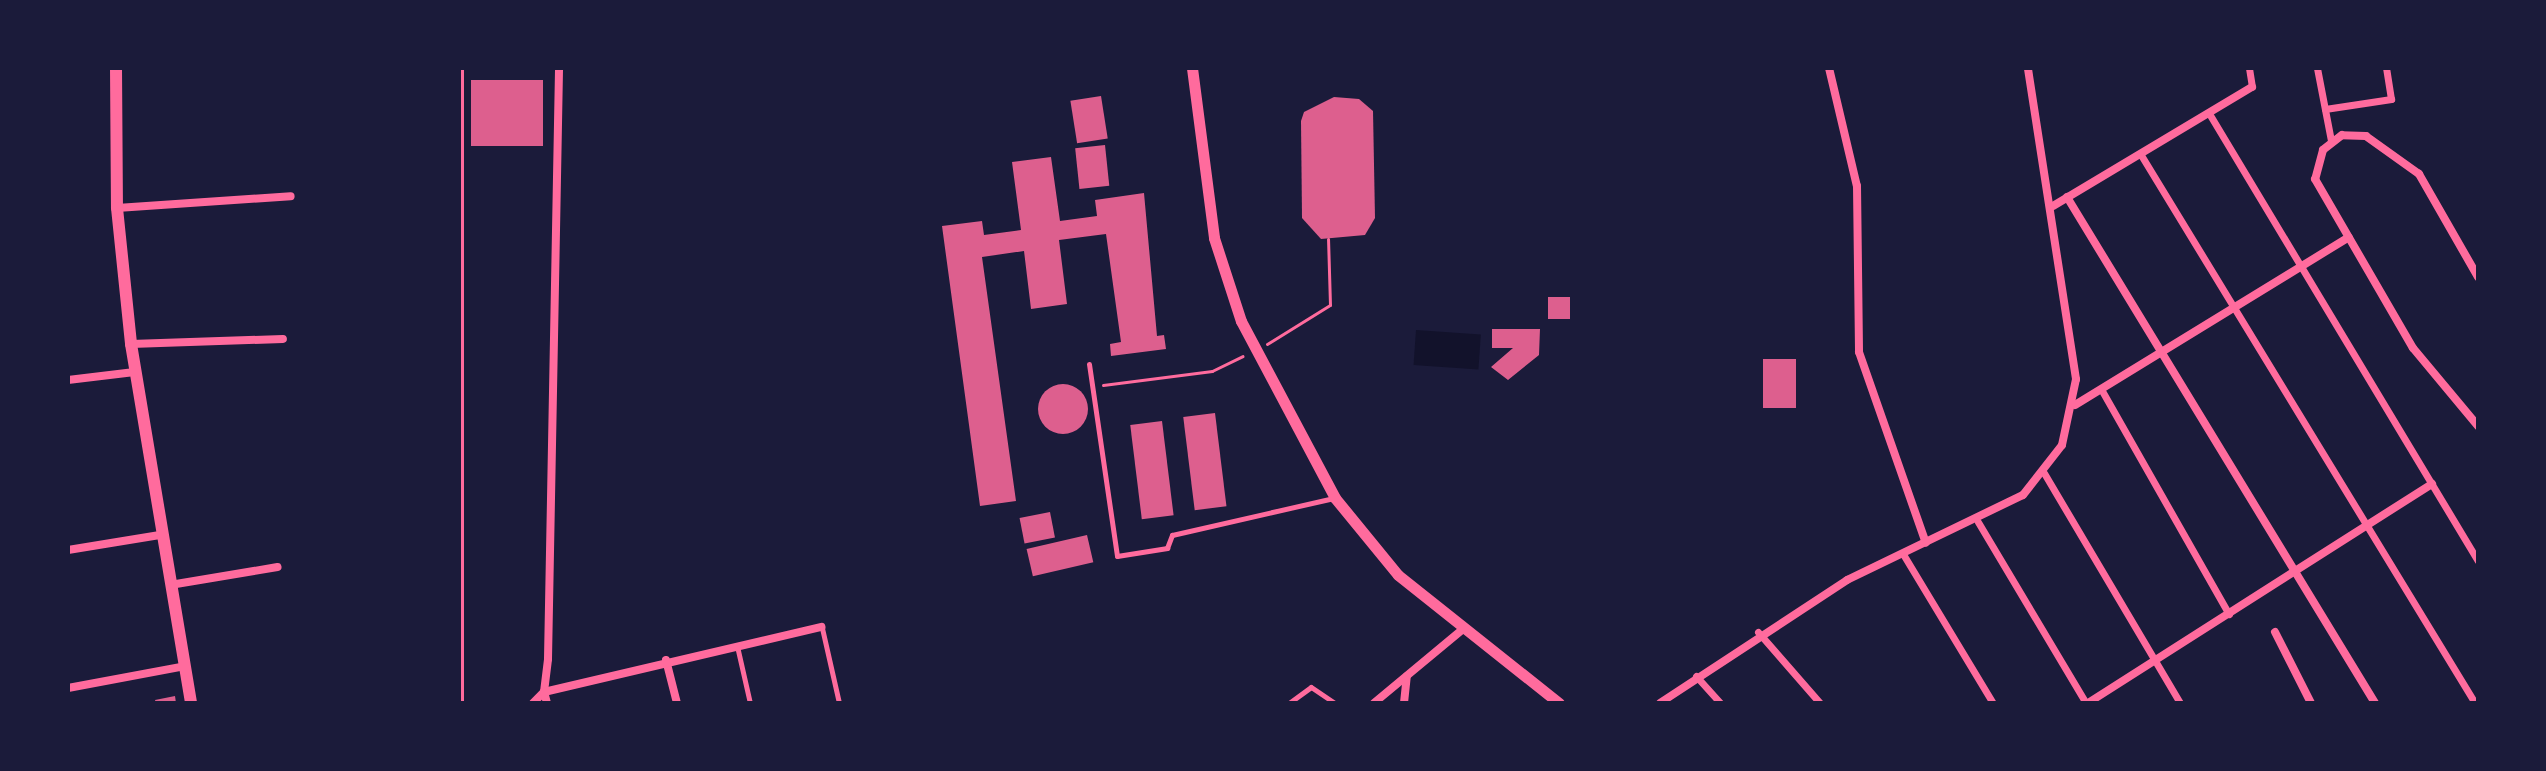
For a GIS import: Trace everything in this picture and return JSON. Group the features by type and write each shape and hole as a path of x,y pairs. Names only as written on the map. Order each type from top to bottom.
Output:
{"main road":[{"path":"116,68 117,208 131,344 160,535 191,703"}],"street":[{"path":"547,703 544,692 559,68"},
{"path":"1192,68 1198,155 1227,280 1280,402 1335,498 1398,575 1462,630 1559,703"},
{"path":"1829,68 1857,186 1859,352 1926,543"},
{"path":"1660,703 1758,632 1903,554 1978,522 2044,473 2075,405 2053,206 2028,68"},
{"path":"2053,206 2210,115 2252,87 2249,68"},
{"path":"2317,68 2331,141 2315,179 2413,348 2478,426"},
{"path":"2325,109 2391,99 2386,68"},
{"path":"2210,115 2478,561"},
{"path":"2331,141 2355,134 2377,142 2419,174 2478,277"},
{"path":"2141,155 2475,703"},
{"path":"117,208 291,196"},
{"path":"2067,197 2375,703"},
{"path":"2075,405 2349,237"},
{"path":"131,344 283,339"},
{"path":"68,380 135,372"},
{"path":"2101,389 2229,614"},
{"path":"2044,473 2180,703"},
{"path":"1978,522 2087,703 2432,484"},
{"path":"68,550 160,535"},
{"path":"1903,554 1993,703"},
{"path":"170,585 278,567"},
{"path":"533,703 544,692 666,660 822,627"},
{"path":"1374,703 1462,630"},
{"path":"1758,632 1820,703"},
{"path":"2275,632 2311,703"},
{"path":"666,660 677,703"},
{"path":"68,688 185,666"},
{"path":"1404,703 1407,675"},
{"path":"1696,676 1720,703"}],"lane":[{"path":"1089,364 1117,556 1167,548 1172,535 1335,498"},
{"path":"822,627 839,703"},
{"path":"736,645 750,703"},
{"path":"1289,703 1311,687 1335,703"}],"path":[{"path":"462,68 462,703"},
{"path":"1283,335 1330,305 1328,239"},
{"path":"1092,386 1227,364"}],"shaded area":[{"path":"1416,330 1481,335 1478,369 1414,365"}],"building":[{"path":"471,80 543,80 543,146 471,146"},
{"path":"1101,96 1108,138 1077,143 1070,101"},
{"path":"1334,97 1359,99 1373,111 1375,218 1365,235 1321,239 1302,218 1301,121 1304,112"},
{"path":"1105,145 1109,186 1079,189 1075,148"},
{"path":"1051,157 1060,221 1097,216 1095,200 1144,193 1157,336 1164,335 1166,349 1111,356 1110,344 1121,342 1106,234 1059,240 1067,304 1031,309 1024,251 982,257 1016,501 980,506 942,226 982,221 984,235 1021,230 1012,162"},
{"path":"1548,297 1570,297 1570,319 1548,319"},
{"path":"1492,329 1540,329 1539,355 1508,380 1491,367 1513,348 1492,348"},
{"path":"1763,359 1796,359 1796,408 1763,408"},
{"path":"1063,384 1080,392 1088,409 1080,426 1063,434 1046,426 1038,409 1046,392"},
{"path":"1215,413 1226,506 1195,510 1183,417"},
{"path":"1162,421 1174,515 1142,519 1130,425"},
{"path":"1050,512 1055,538 1025,543 1020,518"},
{"path":"1087,535 1093,562 1033,576 1027,549"},
{"path":"175,696 176,703 156,703 155,700"}]}
